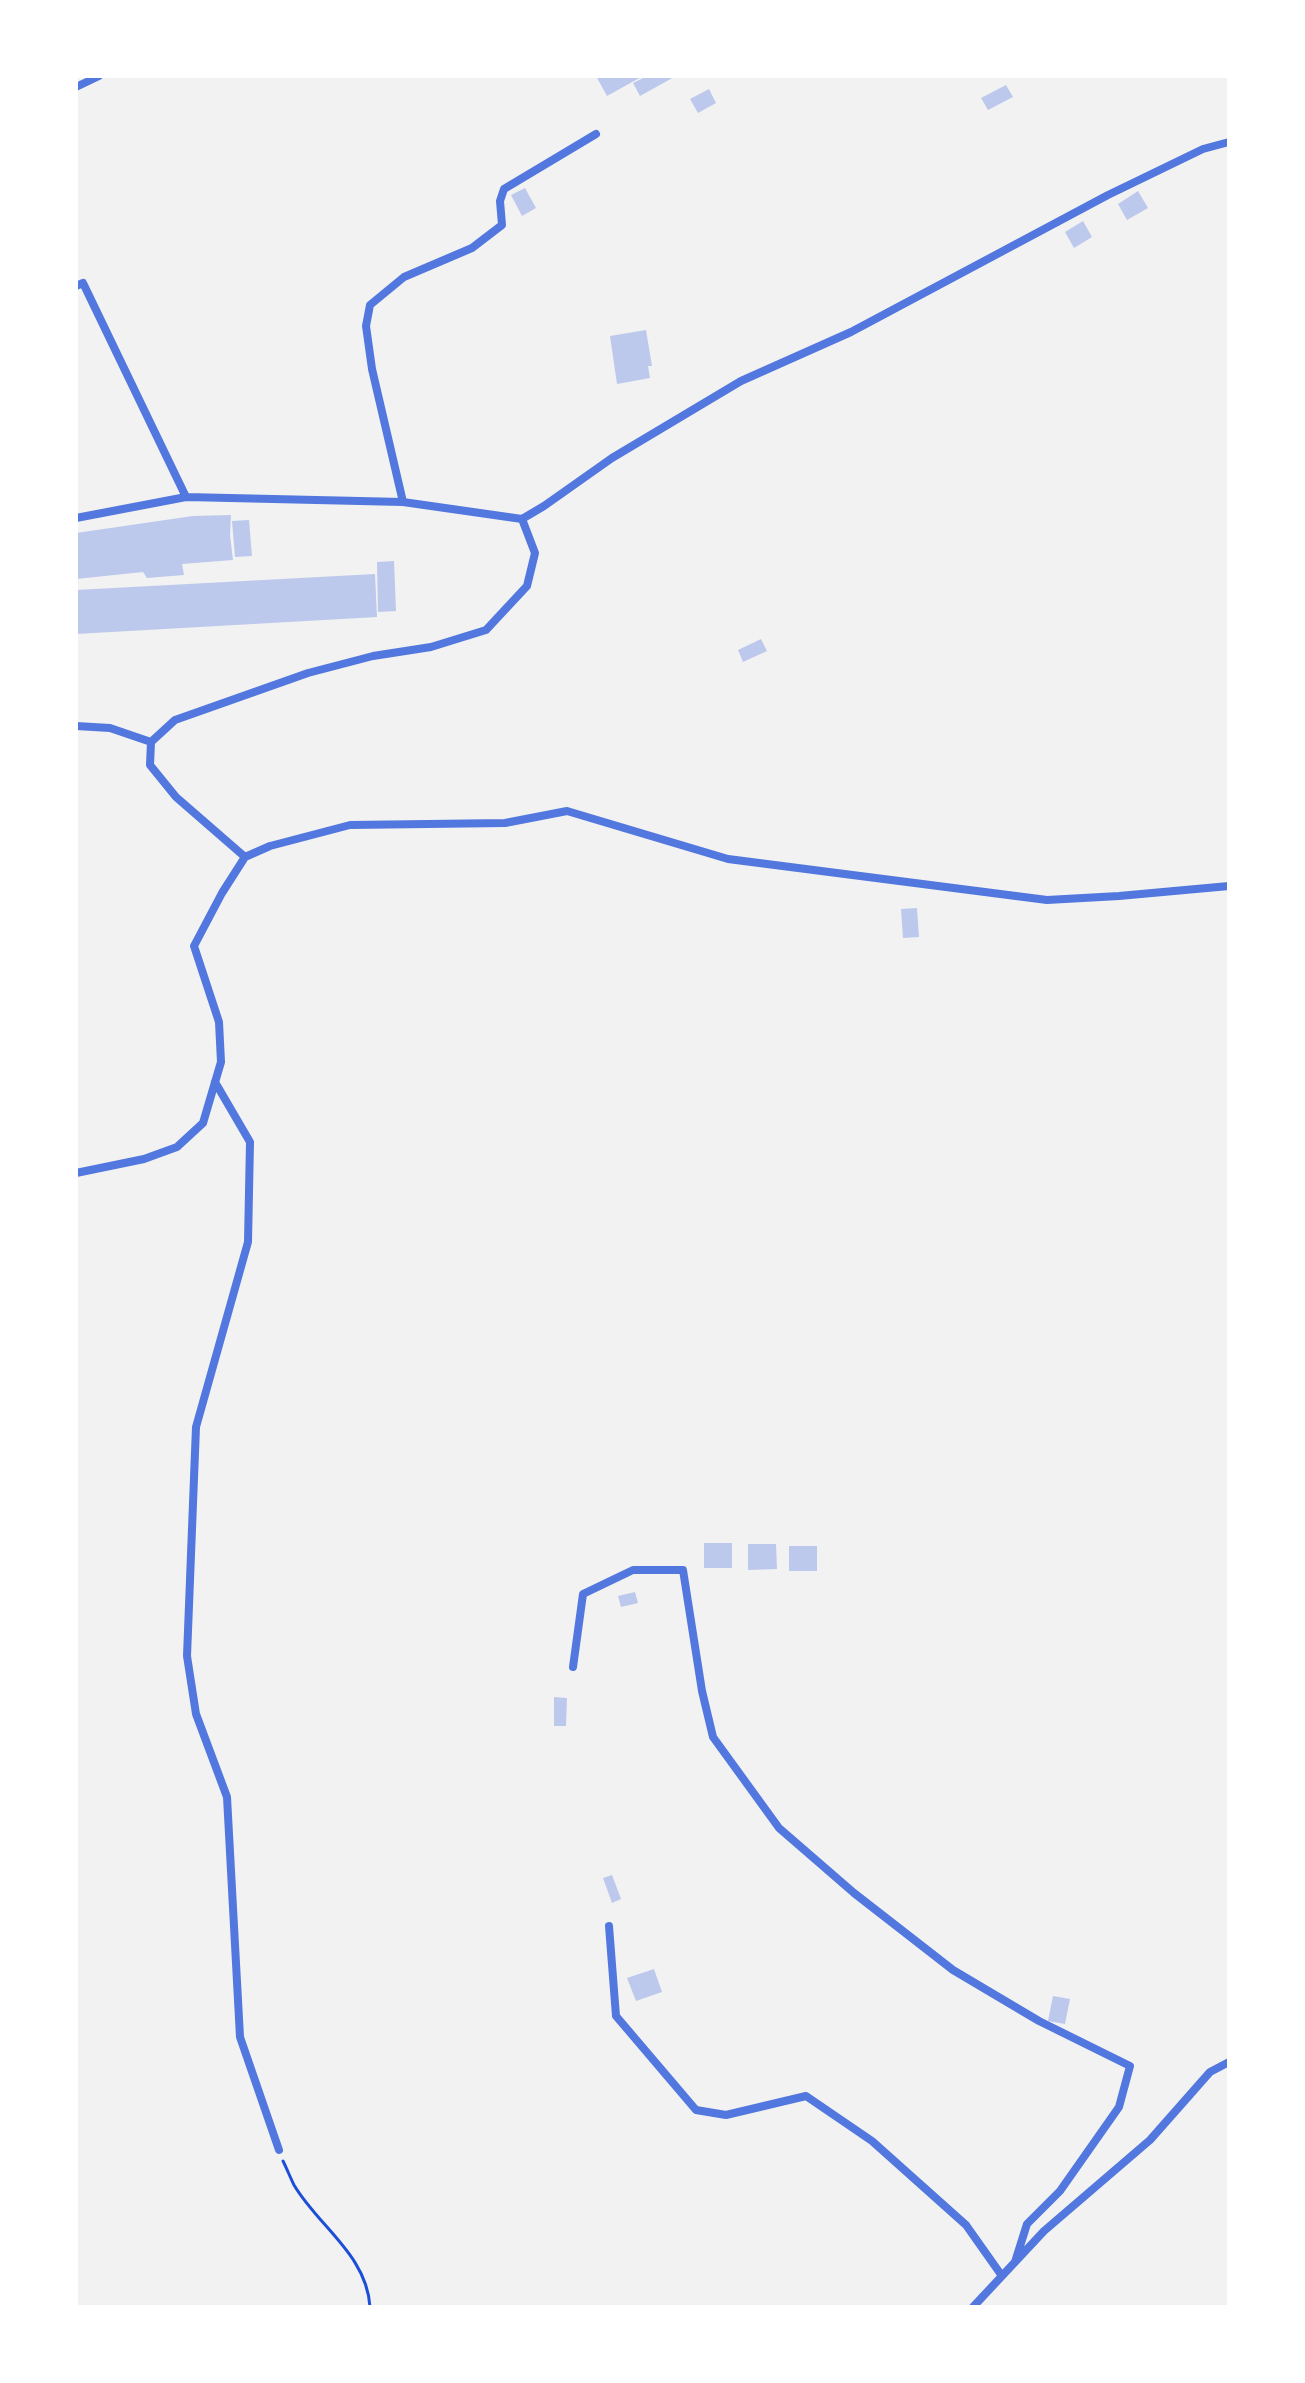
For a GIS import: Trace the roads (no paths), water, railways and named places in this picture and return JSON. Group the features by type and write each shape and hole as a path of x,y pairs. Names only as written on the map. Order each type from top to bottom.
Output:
{"street":[{"path":"76,87 99,76"},
{"path":"403,502 372,369 366,326 370,305 404,277 472,248 502,225 500,201 504,189 596,134"},
{"path":"76,518 186,497 403,502 522,519 612,458 741,381 851,332 1121,189 1203,149 1229,142"},
{"path":"76,286 83,283 186,497"},
{"path":"245,857 176,797 150,765 151,742 175,720 308,673 373,656 431,647 486,630 527,586 535,553 522,519"},
{"path":"76,726 110,728 151,742"},
{"path":"76,1173 144,1159 177,1147 203,1123 221,1062 219,1022 194,946 245,857 270,846 350,825 505,823 567,811 728,859 1047,900 1229,886"},
{"path":"215,1082 250,1142 248,1242 196,1427 187,1656 196,1714 227,1797 240,2037 279,2150"},
{"path":"573,1667 583,1594 633,1570 683,1570 702,1691 713,1737 779,1828 854,1893 953,1970 1039,2021 1130,2066 1119,2107 1060,2191 1027,2224 1015,2262"},
{"path":"609,1926 616,2016 696,2110 726,2115 806,2096 872,2141 966,2225 1002,2276"},
{"path":"973,2307 1044,2231 1150,2140 1210,2072 1229,2062"}]}
